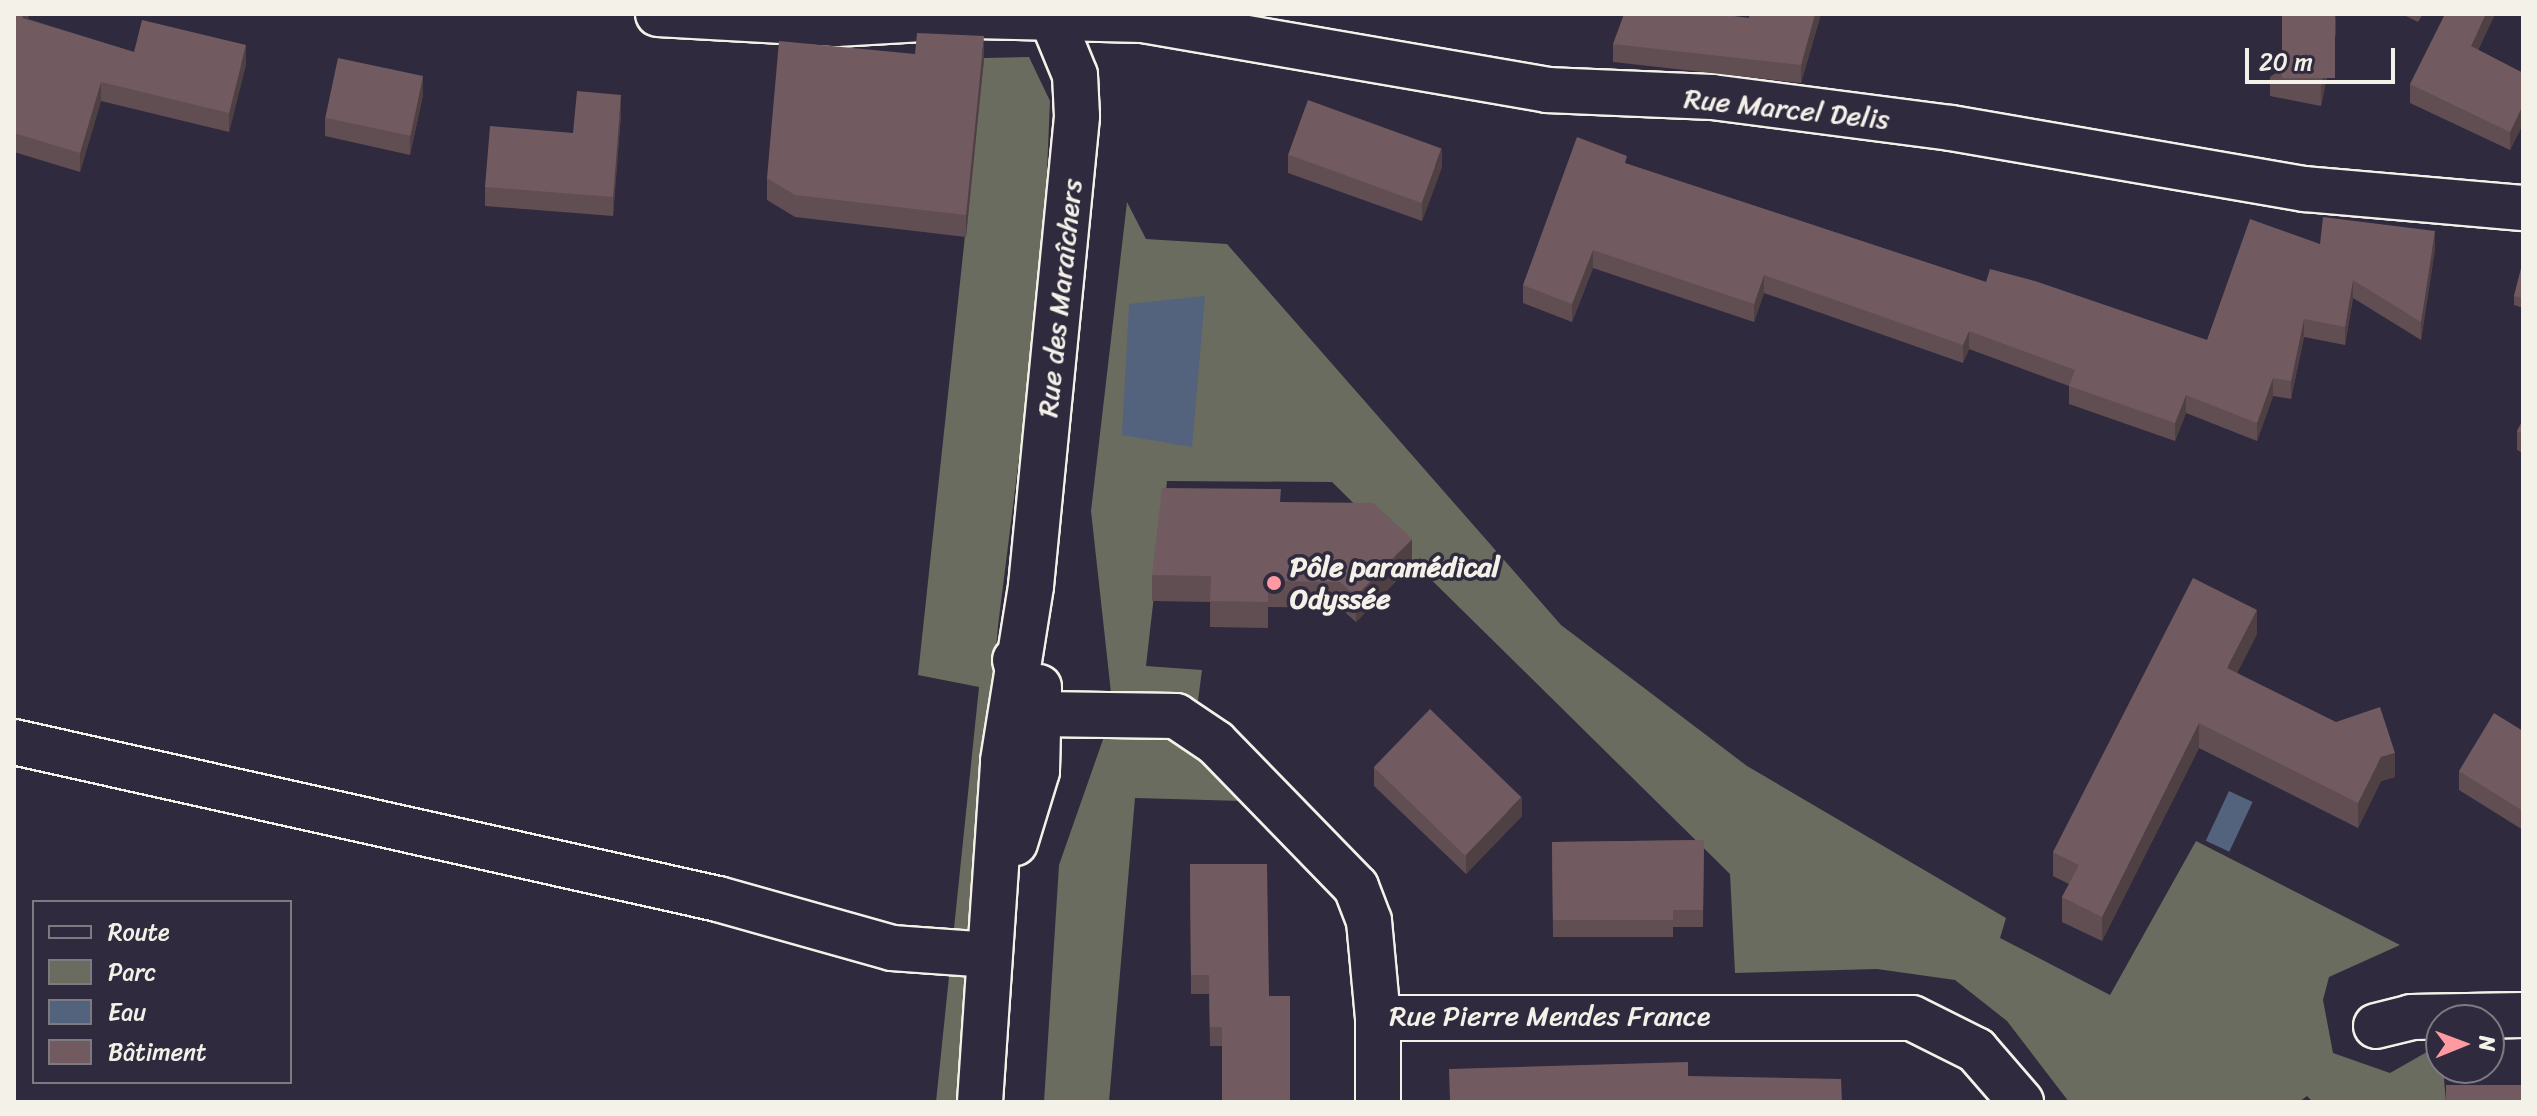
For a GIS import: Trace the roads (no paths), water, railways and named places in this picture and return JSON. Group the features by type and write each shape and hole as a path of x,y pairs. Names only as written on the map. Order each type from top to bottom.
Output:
{"street":[{"name":"Rue Marcel Delis","path":"658,14 836,24 1050,15 1242,33 1306,52 1547,90 1712,97 1951,128 2305,189 2523,208"},
{"name":"Rue des Maraîchers","path":"980,1102 1015,660 1031,586 1077,116 1075,75 1050,15"},
{"name":"Rue des Maraîchers","path":"996,906 1037,771 1040,714 1031,586"},
{"path":"1015,660 1026,699 1040,714"},
{"name":"Rue Pierre Mendes France","path":"1040,714 1084,710 1193,723 1356,887 1369,921 1378,1018 1912,1018 1976,1050 2021,1102"},
{"path":"14,742 718,899 892,948 990,955"},
{"path":"2376,1026 2411,1017 2523,1015"},
{"path":"1378,1018 1378,1102"}],"water":[{"path":"1205,296 1192,447 1122,435 1129,304"},
{"path":"2229,791 2253,802 2229,852 2206,841"}],"place":[{"name":"Pôle paramédical Odyssée","path":"1274,583"}]}
